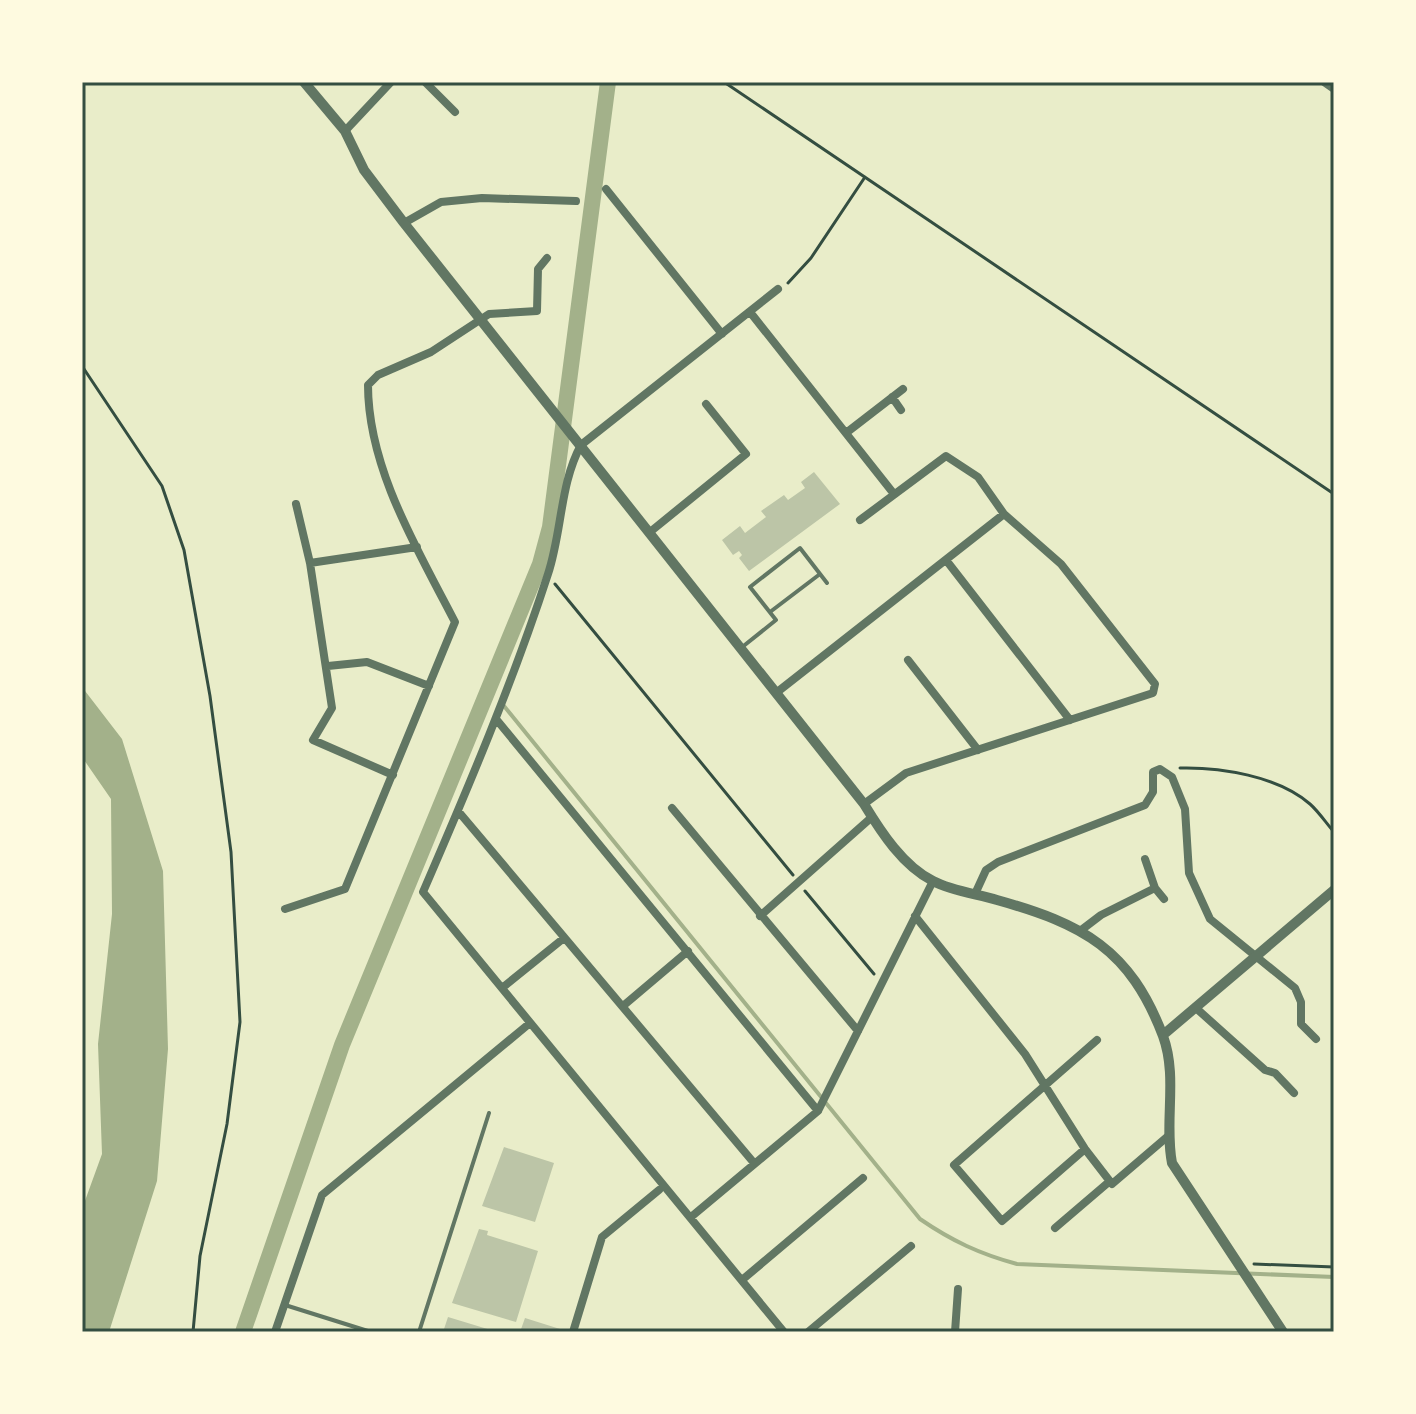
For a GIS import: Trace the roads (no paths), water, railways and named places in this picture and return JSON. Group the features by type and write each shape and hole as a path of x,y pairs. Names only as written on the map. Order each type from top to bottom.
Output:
{"street":[{"path":"304,82 345,131 364,170 404,223 864,804 903,858 933,881 1039,912 1080,931 1110,949 1122,961 1163,1035 1171,1079 1167,1137 1172,1163 1283,1332"},
{"path":"345,131 391,82"},
{"path":"425,82 455,112"},
{"path":"1324,82 1334,89"},
{"path":"606,189 722,334"},
{"path":"404,223 441,202 482,198 576,201"},
{"path":"285,909 345,889 455,622 417,547 375,445 368,408 368,385 378,375 431,352 489,314 537,311 538,269 547,258"},
{"path":"778,289 581,445 570,465 560,537 548,575 496,719 423,892 742,1280 775,1328 784,1332"},
{"path":"750,312 894,494"},
{"path":"846,433 903,389"},
{"path":"892,397 901,410"},
{"path":"650,532 746,454 706,404"},
{"path":"860,520 946,456 978,477 1004,514 1061,564 1155,684 1153,693 906,773 864,804"},
{"path":"296,504 310,563 332,708 313,740 393,775"},
{"path":"776,693 1004,514"},
{"path":"310,563 417,547"},
{"path":"946,560 1070,720"},
{"path":"908,660 978,750"},
{"path":"328,666 367,662 429,686"},
{"path":"496,719 820,1107"},
{"path":"975,894 986,870 998,862 1145,805 1153,792 1153,772 1160,769 1172,777 1185,809 1189,873 1210,919 1295,988 1301,1002 1301,1024 1316,1039"},
{"path":"672,808 858,1031"},
{"path":"458,811 754,1163"},
{"path":"760,916 872,817"},
{"path":"1145,859 1155,888 1164,899"},
{"path":"691,1217 820,1107 933,881"},
{"path":"1080,931 1101,915 1155,888"},
{"path":"1163,1035 1334,890"},
{"path":"915,916 1025,1054 1044,1088 1112,1184 1167,1137"},
{"path":"502,988 564,938"},
{"path":"623,1006 688,951"},
{"path":"1197,1009 1265,1070 1275,1073 1294,1093"},
{"path":"275,1332 322,1195 530,1023"},
{"path":"1085,1149 1002,1221 954,1165 1097,1040"},
{"path":"742,1280 863,1178"},
{"path":"1055,1228 1110,1181"},
{"path":"573,1332 602,1237 659,1190"},
{"path":"808,1332 911,1246"},
{"path":"955,1332 958,1289"}],"lane":[{"path":"741,648 776,620 750,587 800,548 827,583"},
{"path":"770,612 820,574"},
{"path":"419,1332 489,1113"},
{"path":"284,1305 371,1332"}],"waterway":[{"path":"243,1332 342,1045 540,564 550,527 608,82"},
{"path":"504,706 920,1219 967,1246 1017,1264 1334,1277"}]}
